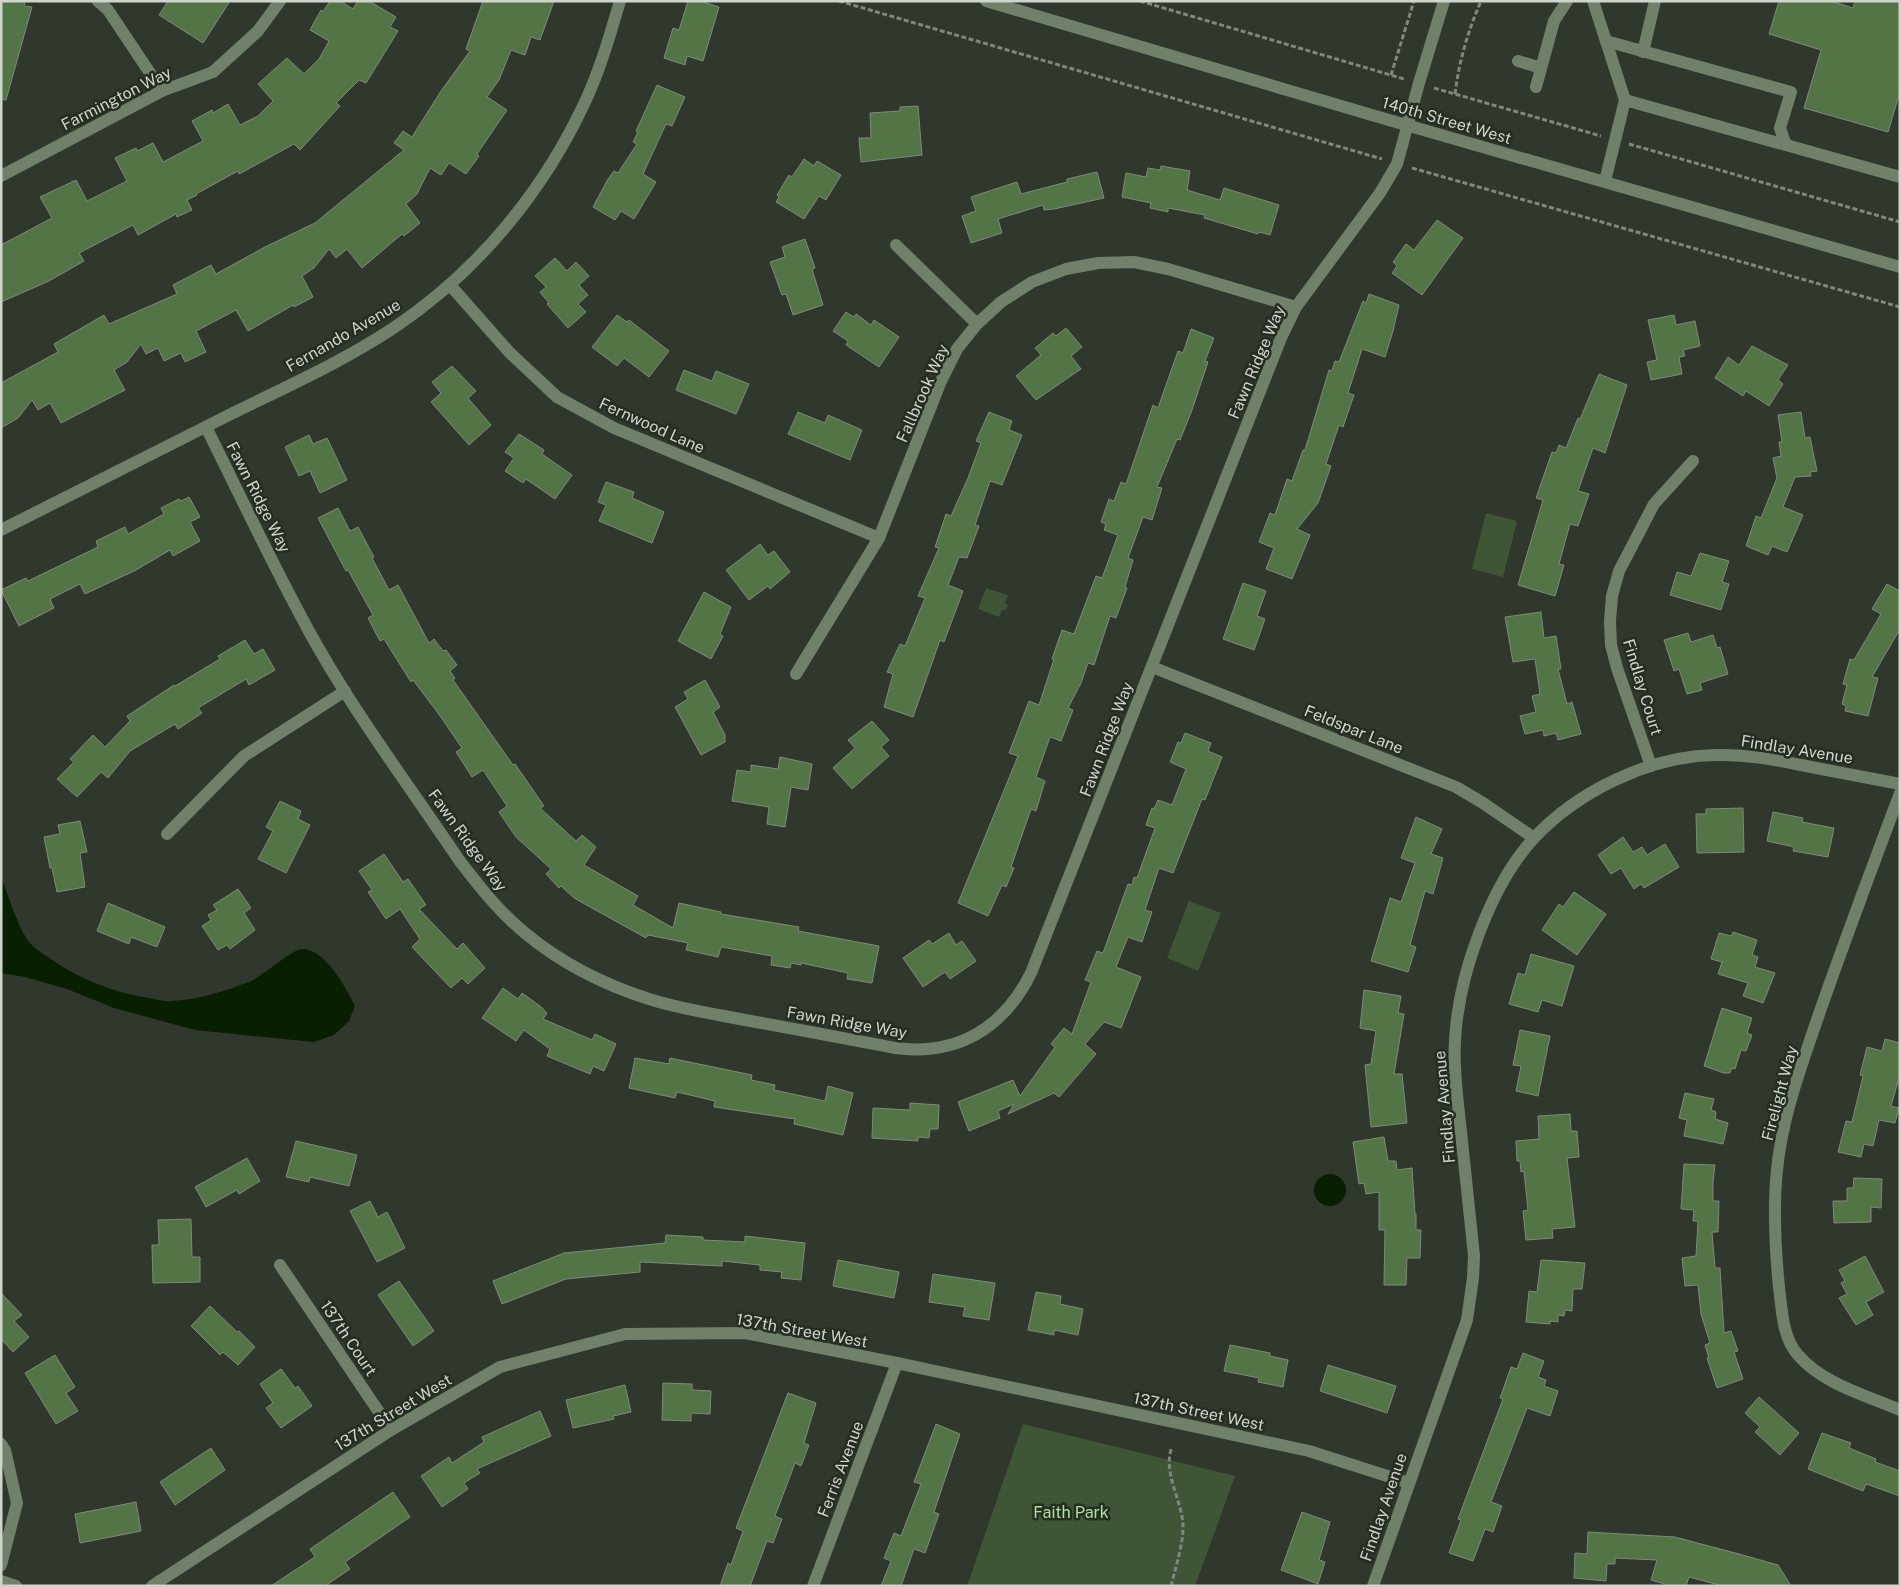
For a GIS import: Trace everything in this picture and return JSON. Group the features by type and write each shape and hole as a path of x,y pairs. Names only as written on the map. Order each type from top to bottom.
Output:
{"street":[{"path":"98,1 108,10 162,91"},
{"name":"Farmington Way","path":"1,176 162,91 214,72 258,31 280,1"},
{"name":"Fernando Avenue","path":"1,530 366,344 395,327 450,285 505,228 550,167 586,100 600,66 620,1"},
{"name":"140th Street West","path":"986,1 1407,125 1900,266"},
{"name":"Fawn Ridge Way","path":"206,427 296,605 345,691 478,884 502,912 525,934 555,955 615,986 649,999 684,1008 914,1050 958,1044 994,1023 1021,993 1031,973 1281,338 1296,307 1390,178 1397,164 1444,1"},
{"path":"1536,87 1554,21 1567,1"},
{"path":"1593,1 1625,100 1605,181"},
{"path":"1643,52 1655,1"},
{"path":"1606,42 1791,92 1780,128 1786,145"},
{"path":"1518,61 1541,68"},
{"path":"1625,100 1900,177"},
{"path":"896,245 977,324"},
{"name":"Fallbrook Way","path":"796,674 879,538 941,381 957,349 977,324 1001,302 1032,282 1066,269 1098,263 1134,262 1168,269 1296,307"},
{"name":"Fernwood Lane","path":"450,285 510,353 557,397 614,428 879,538"},
{"name":"Findlay Court","path":"1651,766 1617,668 1611,645 1612,596 1619,571 1654,504 1692,462"},
{"name":"Feldspar Lane","path":"1152,667 1456,787 1534,838"},
{"path":"167,834 244,756 345,691"},
{"name":"Findlay Avenue","path":"1373,1586 1467,1320 1474,1256 1455,1072 1455,1039 1462,988 1472,955 1492,903 1508,874 1534,838 1572,806 1588,795 1624,776 1651,766 1713,755 1744,755 1776,759 1900,784"},
{"name":"Firelight Way","path":"1900,794 1824,1001 1790,1102 1777,1169 1774,1214 1784,1327 1791,1345 1797,1354 1820,1375 1900,1410"},
{"name":"137th Court","path":"280,1265 391,1430"},
{"name":"137th Street West","path":"152,1586 391,1430 500,1368 625,1334 745,1333 897,1363 1309,1452 1409,1483"},
{"name":"Ferris Avenue","path":"813,1586 897,1363"},
{"path":"1,1444 5,1450 17,1503 1,1565"},
{"path":"1,1581 16,1586"}],"path":[{"path":"839,1 1374,157"},
{"path":"1140,1 1391,75 1414,1"},
{"path":"1480,1 1469,30 1458,69 1455,94 1900,222"},
{"path":"1422,171 1900,307"},
{"path":"1171,1586 1184,1527 1182,1511 1168,1460 1172,1447"}],"green space":[{"path":"1486,513 1517,521 1503,577 1472,569"},
{"path":"986,588 1008,595 1005,603 1008,605 1006,610 1002,610 999,617 978,609"},
{"path":"1189,901 1221,913 1198,971 1167,958"},
{"name":"Faith Park","path":"1023,1424 1235,1476 1195,1586 967,1586"}],"shaded area":[{"path":"1,877 17,920 32,945 59,965 96,984 122,992 166,1001 201,997 249,982 292,953 303,949 320,956 327,963 341,980 355,1006 349,1021 334,1035 314,1042 195,1030 114,1008 67,989 25,977 1,973"},
{"path":"1330,1174 1336,1175 1341,1179 1345,1184 1345,1196 1341,1201 1336,1205 1330,1206 1324,1205 1319,1201 1315,1196 1314,1190 1315,1184 1319,1179 1324,1175"}],"building":[{"path":"1,1 25,1 24,6 32,7 6,100 1,99"},
{"path":"168,1 230,1 203,43 159,15"},
{"path":"330,1 340,1 353,9 358,1 369,1 396,17 390,27 398,31 366,83 359,80 336,103 340,106 300,150 294,144 239,174 238,171 187,200 192,210 177,217 176,214 138,235 133,225 79,253 84,261 49,281 1,302 1,245 52,218 40,197 76,180 87,201 127,181 115,158 136,148 137,151 153,143 163,162 203,141 192,121 212,110 213,113 228,104 240,125 258,116 273,101 258,84 287,58 304,74 319,59 329,41 310,30 321,10 323,12"},
{"path":"483,1 554,1 540,40 531,37 525,55 511,50 499,80 487,97 507,110 477,154 479,156 466,174 449,163 441,175 430,168 417,194 406,204 420,223 404,236 402,234 362,268 347,249 336,258 329,249 314,268 302,276 313,297 294,307 293,305 248,331 236,310 196,331 206,352 185,362 181,353 164,361 158,348 146,354 141,344 127,362 114,370 125,390 61,423 50,403 38,410 32,400 18,418 1,428 1,383 58,352 54,344 104,315 109,324 177,294 173,285 211,265 216,274 265,247 315,223 404,150 394,143 403,131 412,137 441,91 470,51 466,49"},
{"path":"688,1 700,1 719,7 703,61 687,56 685,65 664,58 673,28 679,30"},
{"path":"1779,1 1831,1 1853,8 1855,1 1900,1 1900,92 1888,132 1804,108 1821,50 1769,34"},
{"path":"657,85 685,97 672,126 666,124 643,174 656,182 634,219 621,211 615,220 593,207 608,179 614,171 618,173 637,144 633,142 638,132 636,131"},
{"path":"918,106 922,155 861,162 859,138 871,138 870,113 900,111 900,107"},
{"path":"804,159 814,166 817,161 841,175 826,200 819,196 804,219 776,202 779,197 777,195 789,175 792,177"},
{"path":"1161,166 1190,171 1187,190 1220,200 1224,188 1279,205 1270,235 1259,232 1258,234 1204,218 1205,215 1168,208 1168,212 1150,208 1151,203 1122,197 1126,173 1146,177 1148,168 1160,170"},
{"path":"1097,172 1104,198 1054,209 1044,210 1043,205 998,219 1002,233 971,243 962,216 976,211 971,197 1017,182 1021,194 1067,182 1067,179"},
{"path":"1437,220 1463,238 1422,295 1392,273 1397,266 1393,262 1406,244 1414,250"},
{"path":"805,239 815,268 812,269 823,305 793,315 786,294 782,295 770,262 785,257 782,247"},
{"path":"555,258 567,271 576,262 589,276 579,285 588,295 578,304 586,312 568,328 547,304 549,303 540,292 546,287 535,276"},
{"path":"1369,294 1399,305 1393,331 1385,357 1362,349 1348,393 1354,395 1343,427 1339,425 1326,464 1331,466 1318,503 1297,529 1310,535 1292,579 1266,569 1274,548 1259,542 1270,513 1275,515 1287,479 1292,481 1303,450 1305,450 1329,370 1332,371 1335,361 1339,362 1363,301 1366,303"},
{"path":"846,312 854,317 856,314 871,325 874,320 899,337 879,367 846,345 848,341 833,331"},
{"path":"617,315 627,322 629,320 669,351 649,377 624,358 617,366 592,347"},
{"path":"1674,315 1676,325 1695,321 1700,346 1683,350 1685,356 1679,357 1682,374 1651,380 1647,362 1657,360 1648,320"},
{"path":"1066,328 1082,347 1071,356 1081,369 1036,400 1016,376 1041,355 1035,348 1053,333 1056,336"},
{"path":"1191,329 1214,338 1205,361 1208,362 1192,410 1180,440 1177,439 1157,487 1162,488 1152,520 1143,517 1128,558 1133,560 1125,587 1127,588 1116,618 1110,616 1094,665 1088,663 1081,683 1068,708 1073,710 1061,741 1050,737 1036,777 1045,781 1036,811 1031,809 1011,867 1014,868 1006,887 1002,885 988,916 958,903 1018,756 1009,753 1029,701 1039,705 1062,630 1074,634 1096,576 1102,578 1118,535 1104,530 1106,524 1101,522 1109,499 1114,501 1121,482 1126,484 1153,405 1158,408 1178,351 1183,353"},
{"path":"1752,346 1788,365 1778,380 1783,384 1769,406 1746,391 1743,396 1715,378 1728,357 1739,365"},
{"path":"452,366 476,391 468,398 491,425 469,445 431,402 441,393 432,382"},
{"path":"684,370 712,381 716,371 749,384 736,414 676,390"},
{"path":"1599,374 1627,385 1605,453 1593,448 1578,491 1589,494 1578,526 1570,524 1559,564 1564,565 1555,596 1518,585 1543,500 1536,498 1552,452 1556,453 1559,445 1566,448"},
{"path":"798,412 825,423 828,415 862,430 850,460 788,434"},
{"path":"989,412 1012,421 1009,430 1022,435 1002,485 990,481 975,525 979,526 967,558 959,557 948,585 963,591 944,642 940,640 913,717 884,707 893,674 887,672 900,644 905,646 925,598 918,596 939,548 935,547 946,514 951,516 968,478 981,443 976,441"},
{"path":"1801,412 1805,438 1810,437 1817,471 1810,472 1811,476 1795,477 1783,507 1803,515 1787,552 1772,546 1768,555 1746,546 1756,516 1761,518 1777,478 1773,458 1781,456 1779,442 1782,442 1778,415"},
{"path":"519,434 544,450 542,454 572,475 555,499 526,479 523,483 505,471 514,458 505,452"},
{"path":"309,435 313,444 327,438 347,480 320,493 310,471 299,476 285,447"},
{"path":"606,482 634,492 632,498 664,512 652,543 599,521 606,505 598,502"},
{"path":"189,497 200,517 190,522 200,541 173,556 170,550 136,570 85,594 80,584 50,599 54,608 19,626 1,590 26,578 28,581 98,547 96,541 125,527 128,534 164,514 161,508 179,499 181,501"},
{"path":"338,508 350,531 358,527 389,590 398,585 429,643 434,639 443,651 446,650 457,665 450,671 455,678 453,680 544,806 540,808 576,841 582,835 596,847 584,865 638,896 633,905 673,928 679,903 721,912 721,914 799,927 798,931 879,946 872,983 847,979 848,973 801,963 801,965 791,963 790,968 771,965 772,956 721,947 718,957 686,950 688,943 648,935 646,938 574,898 561,886 559,888 546,874 551,869 516,837 499,812 507,806 483,770 472,777 456,752 462,748 413,680 411,682 384,639 380,641 368,618 373,615 348,570 346,571 318,518"},
{"path":"760,544 768,555 774,551 790,572 770,589 768,586 749,600 726,570"},
{"path":"1700,553 1729,561 1722,582 1729,584 1721,610 1670,595 1677,572 1691,576"},
{"path":"1243,583 1266,591 1257,616 1265,619 1254,650 1223,639"},
{"path":"1887,584 1900,591 1900,629 1872,677 1878,678 1868,716 1845,711 1846,706 1842,704 1847,685 1843,684 1850,659 1854,660 1881,614 1872,609"},
{"path":"704,592 731,607 720,634 723,636 711,659 678,641"},
{"path":"1541,612 1544,638 1556,636 1561,669 1558,669 1567,704 1572,702 1581,734 1558,740 1556,733 1544,736 1543,730 1525,734 1520,716 1536,712 1532,696 1540,694 1535,659 1513,662 1505,617"},
{"path":"1688,633 1691,642 1713,635 1717,648 1720,647 1728,674 1700,683 1702,690 1687,694 1679,669 1674,671 1664,640"},
{"path":"245,640 254,654 263,649 275,670 249,685 246,679 198,708 202,713 178,729 175,724 130,751 108,778 101,772 77,797 57,779 74,762 70,759 93,735 105,747 130,721 127,716 174,685 220,659 218,656"},
{"path":"705,680 720,707 713,712 725,735 725,742 701,755 675,707 688,699 684,692"},
{"path":"872,721 889,740 881,747 889,756 852,789 833,768 855,748 848,740"},
{"path":"1185,733 1211,743 1208,751 1222,757 1205,800 1202,799 1173,873 1159,868 1145,910 1152,912 1142,942 1128,937 1116,967 1141,977 1121,1028 1104,1022 1085,1044 1096,1054 1059,1097 1054,1093 1008,1114 1014,1104 998,1111 1000,1118 969,1131 958,1102 1013,1080 1020,1096 1055,1047 1051,1044 1064,1028 1072,1034 1091,982 1085,980 1097,951 1103,953 1128,884 1132,885 1134,877 1137,878 1155,828 1146,825 1152,808 1154,809 1158,800 1172,805 1186,769 1170,762 1178,742 1181,743"},
{"path":"780,757 812,764 808,790 791,787 785,827 767,824 769,807 732,801 737,770 751,772 751,765 778,769"},
{"path":"280,801 301,811 298,819 310,825 286,873 258,859 273,831 266,827"},
{"path":"1743,808 1744,852 1697,853 1696,814 1706,814 1706,809"},
{"path":"1773,812 1803,818 1802,822 1834,828 1828,857 1793,851 1794,847 1767,841"},
{"path":"1416,817 1442,829 1431,854 1443,858 1433,894 1425,891 1410,945 1416,947 1408,972 1371,961 1390,898 1401,902 1415,863 1401,858"},
{"path":"80,821 87,852 80,853 85,887 57,892 44,837 60,834 58,825"},
{"path":"1623,837 1633,852 1642,847 1647,855 1665,844 1679,867 1644,888 1641,884 1634,889 1621,868 1611,874 1598,855"},
{"path":"384,854 403,882 408,879 426,905 419,909 457,949 463,943 485,968 468,984 462,978 451,988 412,947 420,939 400,909 386,919 368,892 372,890 359,871"},
{"path":"238,889 251,908 244,913 255,930 230,949 227,945 218,950 202,926 211,920 208,915 217,910 213,905"},
{"path":"1574,892 1606,914 1577,955 1542,930 1559,904 1563,907"},
{"path":"108,903 165,927 157,947 131,937 129,944 97,931"},
{"path":"1733,932 1757,940 1752,955 1758,957 1755,967 1775,973 1763,1003 1743,996 1748,983 1718,974 1722,962 1711,959 1719,933 1731,936"},
{"path":"949,933 956,945 962,941 976,961 950,979 945,972 923,987 903,958 929,940 932,944"},
{"path":"1531,954 1574,966 1562,1006 1542,1000 1538,1012 1509,1004 1518,973 1525,975"},
{"path":"503,988 518,999 522,993 540,1006 547,1013 543,1019 592,1040 595,1034 616,1044 604,1071 593,1066 590,1074 547,1056 550,1049 524,1030 516,1041 482,1018"},
{"path":"1364,990 1401,996 1398,1013 1404,1014 1394,1074 1402,1074 1407,1123 1371,1127 1365,1065 1371,1064 1376,1031 1360,1028"},
{"path":"1722,1008 1752,1018 1747,1033 1752,1035 1746,1051 1741,1050 1735,1069 1732,1068 1730,1073 1724,1073 1704,1066"},
{"path":"1520,1030 1550,1036 1538,1096 1516,1091 1521,1066 1513,1065"},
{"path":"1885,1039 1900,1043 1900,1075 1891,1106 1899,1108 1895,1123 1879,1120 1873,1146 1864,1144 1861,1157 1838,1152 1846,1121 1852,1122 1863,1076 1860,1075 1867,1047 1882,1051"},
{"path":"635,1058 669,1064 670,1058 752,1075 751,1080 775,1085 774,1090 825,1101 828,1086 853,1093 843,1135 794,1124 795,1119 714,1107 715,1101 677,1092 675,1098 629,1088"},
{"path":"1685,1093 1714,1099 1711,1110 1716,1112 1715,1119 1728,1123 1723,1144 1684,1136 1687,1120 1679,1118"},
{"path":"910,1103 939,1105 938,1129 930,1129 929,1138 918,1137 918,1141 872,1138 873,1108 910,1110"},
{"path":"1570,1114 1571,1131 1577,1131 1579,1157 1567,1158 1575,1227 1552,1229 1553,1238 1526,1240 1523,1211 1528,1210 1524,1171 1521,1172 1520,1161 1517,1161 1516,1141 1539,1139 1538,1116"},
{"path":"1384,1137 1388,1161 1396,1161 1397,1170 1412,1168 1416,1230 1421,1230 1420,1258 1407,1258 1406,1285 1384,1285 1385,1230 1379,1230 1379,1192 1366,1194 1364,1183 1359,1184 1353,1142"},
{"path":"296,1141 357,1155 349,1186 310,1177 309,1182 286,1177"},
{"path":"247,1158 260,1181 239,1194 237,1190 206,1207 195,1187"},
{"path":"1684,1164 1715,1165 1713,1201 1719,1201 1718,1232 1712,1232 1715,1268 1720,1268 1724,1333 1731,1331 1738,1351 1734,1352 1743,1379 1717,1388 1707,1358 1709,1358 1705,1345 1710,1343 1701,1314 1698,1285 1685,1286 1682,1258 1696,1256 1698,1221 1693,1221 1694,1210 1681,1209"},
{"path":"1854,1178 1882,1179 1881,1208 1871,1207 1871,1222 1834,1223 1833,1201 1847,1201 1847,1188 1853,1188"},
{"path":"370,1201 378,1217 387,1212 405,1248 377,1262 350,1211"},
{"path":"191,1219 192,1257 200,1257 200,1282 153,1283 152,1245 159,1245 158,1220"},
{"path":"666,1235 703,1237 703,1240 745,1242 745,1236 805,1243 801,1280 781,1278 782,1272 760,1270 760,1265 722,1261 722,1266 640,1262 640,1272 566,1279 502,1304 493,1281 564,1253 665,1243"},
{"path":"1865,1256 1884,1292 1866,1302 1873,1315 1856,1325 1839,1298 1847,1294 1841,1283 1845,1281 1839,1270"},
{"path":"838,1260 899,1272 894,1298 833,1286"},
{"path":"1541,1260 1585,1263 1582,1289 1573,1289 1572,1311 1565,1310 1564,1316 1558,1315 1558,1322 1550,1321 1550,1324 1526,1322 1529,1291 1537,1292"},
{"path":"933,1274 995,1283 989,1320 963,1316 965,1307 929,1302"},
{"path":"399,1281 434,1331 413,1346 378,1295"},
{"path":"1036,1292 1061,1296 1060,1304 1083,1309 1078,1335 1054,1330 1054,1335 1028,1330"},
{"path":"1,1293 22,1315 14,1321 29,1337 13,1352 1,1339"},
{"path":"210,1306 255,1347 238,1365 223,1352 220,1355 191,1326"},
{"path":"1230,1345 1270,1353 1270,1356 1288,1360 1283,1387 1258,1382 1259,1378 1224,1371"},
{"path":"1523,1353 1544,1361 1538,1377 1546,1380 1544,1386 1558,1391 1550,1416 1527,1408 1491,1502 1502,1506 1493,1532 1485,1529 1473,1561 1449,1553 1461,1520 1458,1519 1503,1399 1500,1398 1511,1367 1517,1369"},
{"path":"55,1355 75,1387 66,1393 78,1411 56,1424 25,1373"},
{"path":"1328,1365 1396,1386 1387,1413 1320,1391"},
{"path":"281,1369 295,1388 298,1386 312,1406 281,1428 266,1408 273,1403 260,1384"},
{"path":"663,1383 692,1384 692,1390 711,1391 710,1414 691,1413 691,1421 662,1420"},
{"path":"625,1385 631,1412 613,1416 614,1419 573,1428 566,1400"},
{"path":"788,1393 816,1403 804,1443 809,1445 801,1466 795,1463 775,1516 782,1519 773,1543 767,1541 750,1586 720,1586 728,1563 731,1565 743,1531 736,1528"},
{"path":"1759,1397 1799,1433 1780,1455 1755,1432 1760,1427 1745,1413"},
{"path":"540,1411 551,1436 477,1469 480,1473 464,1483 468,1489 442,1507 421,1476 449,1457 452,1463 484,1442 482,1437"},
{"path":"936,1424 960,1434 934,1512 939,1514 925,1553 914,1549 901,1586 881,1586 891,1561 884,1558 894,1533 901,1536 921,1484 914,1482"},
{"path":"1822,1433 1851,1443 1849,1448 1876,1459 1875,1462 1900,1471 1900,1496 1866,1484 1863,1491 1808,1469"},
{"path":"211,1448 225,1470 175,1505 160,1482"},
{"path":"393,1492 410,1517 345,1562 350,1569 325,1586 271,1586 315,1557 310,1549"},
{"path":"136,1502 141,1531 80,1543 75,1514"},
{"path":"1302,1512 1330,1522 1319,1560 1325,1562 1318,1584 1281,1570"},
{"path":"1588,1532 1675,1537 1739,1554 1778,1565 1791,1586 1723,1586 1689,1577 1686,1586 1671,1586 1651,1580 1657,1560 1615,1558 1615,1564 1607,1564 1606,1581 1574,1578 1575,1553 1587,1554"}]}
